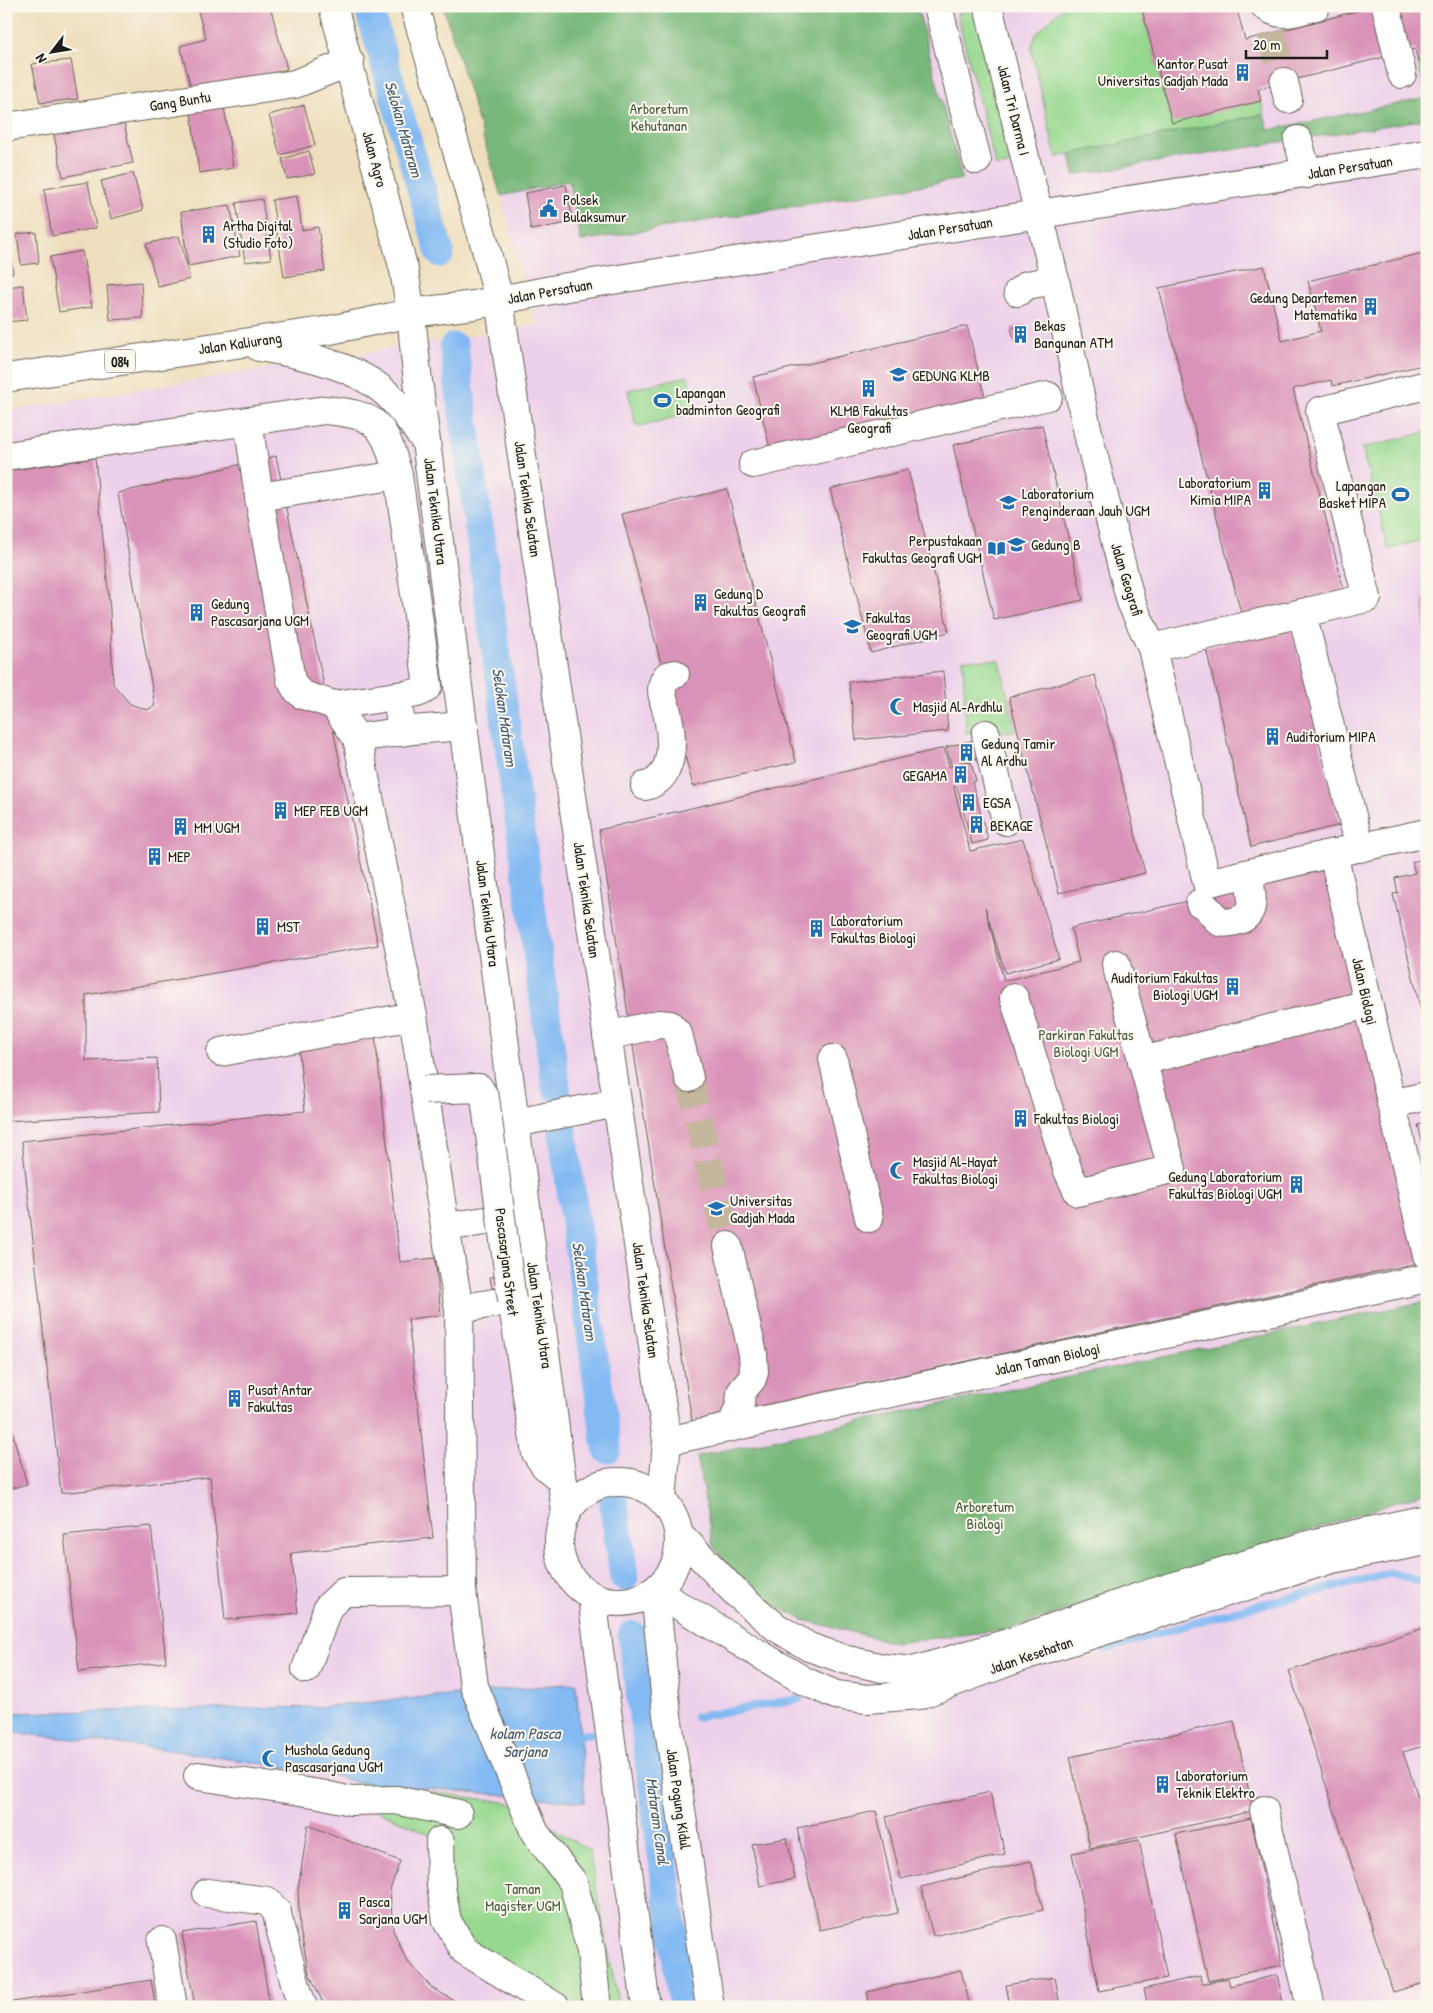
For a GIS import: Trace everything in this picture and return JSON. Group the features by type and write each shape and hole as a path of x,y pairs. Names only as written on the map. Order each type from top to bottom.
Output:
{"main road":[{"name":"Jalan Agro","path":"333,6 350,62 404,270 422,312"},
{"path":"414,6 485,245 486,302"},
{"path":"938,6 977,160"},
{"path":"1265,6 1273,12 1282,14 1316,6"},
{"path":"1265,6 1271,33"},
{"path":"1386,6 1402,74"},
{"name":"Jalan Tri Darma I","path":"995,8 1040,214"},
{"name":"Gang Buntu","path":"6,127 295,84 350,62"},
{"path":"1298,140 1307,174"},
{"name":"Jalan Persatuan","path":"486,302 567,287 1427,154"},
{"name":"Jalan Geografi","path":"1040,214 1090,442 1128,592 1152,648 1204,893"},
{"path":"1018,292 1027,285 1055,280"},
{"name":"Jalan Kaliurang","path":"6,378 330,330 486,302"},
{"name":"Jalan Teknika Selatan","path":"486,302 608,1036 667,1441 662,1500"},
{"name":"Jalan Teknika Utara","path":"422,312 427,443 527,1214 525,1298"},
{"path":"234,343 284,351 336,365 370,382 386,393 399,406 427,443"},
{"path":"1152,648 1367,598 1320,411 1427,385"},
{"path":"753,464 1048,396"},
{"path":"6,456 248,421 325,410 355,413 377,424 389,442 398,475 428,686 425,690 334,705 303,695 296,689 291,680 248,421"},
{"path":"260,497 398,475"},
{"path":"1302,613 1360,848"},
{"path":"645,786 654,784 660,779 670,756 670,730 662,691 663,682 667,676 675,674"},
{"path":"397,696 402,732"},
{"path":"334,705 358,738 413,1016 459,1309 462,1591 474,1686 535,1833 573,1882 591,1951 597,2007"},
{"path":"358,738 464,726"},
{"path":"986,734 1006,821"},
{"path":"1248,874 1253,898 1252,907 1243,919 1228,923 1221,922 1215,918 1206,906 1204,893 1248,874 1427,832"},
{"name":"Jalan Biologi","path":"1333,853 1427,1255"},
{"path":"1014,998 1068,1171 1078,1192 1172,1169 1116,964"},
{"path":"1142,1061 1368,1004"},
{"path":"221,1052 413,1016"},
{"path":"608,1036 659,1024 670,1025 678,1034 689,1078"},
{"path":"833,1059 869,1218"},
{"name":"Pascasarjana Street","path":"424,1090 479,1088 485,1098 525,1298 536,1452 545,1466 563,1481 566,1513"},
{"path":"1391,1104 1427,1096"},
{"path":"515,1122 617,1103"},
{"path":"445,1227 527,1214"},
{"path":"728,1246 753,1354 754,1366 752,1379 741,1392 740,1404 731,1427"},
{"name":"Jalan Taman Biologi","path":"667,1441 1427,1278"},
{"path":"459,1309 525,1298"},
{"path":"611,1482 630,1482 648,1488 662,1500 673,1516 679,1534 679,1550 675,1566 667,1580 647,1595 624,1602 600,1599 576,1585 565,1569 559,1551 559,1531 566,1513 577,1498 592,1487 611,1482"},
{"name":"Jalan Kesehatan","path":"679,1534 736,1593 776,1627 801,1642 847,1660 882,1668 917,1683 1015,1641 1139,1597 1320,1542 1427,1519"},
{"name":"Jalan Kesehatan","path":"647,1595 804,1681 836,1695 867,1699 917,1683 1027,1655 1332,1559 1427,1542"},
{"path":"306,1669 328,1607 344,1592 462,1591"},
{"name":"Jalan Pogung Kidul","path":"647,1595 667,1714 710,2007"},
{"path":"600,1599 646,2007"},
{"path":"198,1776 320,1794 351,1801 396,1800 458,1814"},
{"path":"1264,1810 1310,2007"},
{"path":"440,1841 441,1886 447,1921 465,1951 556,2007"},
{"path":"207,1893 266,1902 277,1912 292,1971 304,2007"},
{"path":"162,1941 173,2007"}],"shaded area":[{"name":"Universitas Gadjah Mada","path":"443,6 1427,6 1427,2007 6,2007 6,411 537,325 501,196"}],"green space":[{"name":"Arboretum Kehutanan","path":"443,6 917,6 962,179 581,241 569,181 501,196"},
{"path":"1064,6 1141,6 1172,122 1261,101 1264,114 1056,157 1031,48 1036,34"},
{"path":"975,9 1011,164 996,167 957,14"},
{"path":"1427,59 1427,98 1426,98 1418,61"},
{"path":"1427,98 1427,119 1074,175 1070,154 1264,114 1268,130"},
{"name":"Lapangan badminton Geografi","path":"688,376 696,412 636,427 628,390"},
{"name":"Lapangan Basket MIPA","path":"1427,432 1427,539 1388,549 1362,448"},
{"path":"963,659 1000,660 1015,731 966,733"},
{"name":"Arboretum Biologi","path":"1427,1301 1427,1492 1010,1629 895,1643 803,1620 780,1608 733,1571 713,1546 697,1456"},
{"name":"Taman Magister UGM","path":"360,1782 510,1803 589,1850 619,2007 577,2007 527,1985 452,1922 445,1841 356,1801"}],"water":[{"name":"kolam Pasca Sarjana","path":"576,1683 585,1802 355,1782 325,1773 155,1748 6,1732 6,1713 320,1707"}],"building":[{"path":"203,6 270,6 287,69 193,95 180,46 206,39 197,8"},
{"name":"Kantor Pusat Universitas Gadjah Mada","path":"1141,6 1236,6 1245,40 1376,6 1427,6 1427,59 1418,61 1415,49 1258,89 1261,101 1172,123"},
{"path":"71,60 78,99 40,103 32,64"},
{"path":"304,105 315,145 280,155 269,115"},
{"path":"224,106 233,168 199,173 191,111"},
{"path":"123,118 133,163 63,177 53,131"},
{"path":"309,151 315,174 287,179 282,159"},
{"path":"133,173 143,210 111,219 101,181"},
{"path":"88,182 96,228 52,236 44,189"},
{"name":"Polsek Bulaksumur","path":"566,185 573,222 531,230 525,193"},
{"path":"297,196 302,230 318,227 325,271 284,277 272,200"},
{"path":"262,199 271,259 245,262 236,203"},
{"name":"Artha Digital (Studio Foto)","path":"230,205 240,256 188,266 181,212"},
{"path":"36,232 39,263 21,265 17,234"},
{"path":"179,236 190,279 158,287 146,244"},
{"path":"6,245 9,245 13,273 6,274"},
{"path":"82,251 92,307 59,312 50,257"},
{"name":"Laboratorium Kimia MIPA","path":"1427,252 1427,364 1333,386 1331,380 1293,389 1345,594 1242,617 1159,288 1264,266 1282,341 1321,331 1308,281"},
{"path":"141,282 143,318 110,320 107,285"},
{"path":"23,285 27,320 6,322 6,287"},
{"name":"Bekas Bangunan ATM","path":"1024,325 1028,340 1015,343 1011,328"},
{"name":"KLMB Fakultas Geografi","path":"967,326 986,401 771,453 753,377"},
{"path":"1042,425 1083,600 994,620 953,445"},
{"name":"MM UGM","path":"276,456 378,945 86,995 86,1061 157,1058 159,1112 6,1121 6,471 95,458 110,610 113,684 130,704 147,710 155,706 118,493"},
{"path":"908,470 949,632 871,653 830,489"},
{"name":"Gedung D Fakultas Geografi","path":"727,489 796,762 693,786 622,514"},
{"path":"1423,599 1427,599 1427,639 1425,639"},
{"name":"Auditorium MIPA","path":"1291,626 1340,825 1251,847 1206,648"},
{"name":"Masjid Al-Ardhlu","path":"943,671 948,731 856,740 849,682"},
{"path":"1095,675 1145,873 1059,893 1009,697"},
{"name":"Gedung Tamir Al Ardhu","path":"983,738 988,756 951,765 946,747"},
{"name":"Fakultas Biologi","path":"944,748 949,767 971,762 976,781 972,782 988,840 972,844 957,786 954,787 970,851 1023,839 1059,959 1005,973 985,907 1004,981 1079,962 1071,928 1337,867 1427,1261 692,1421 599,830"},
{"path":"1427,858 1426,1031 1393,894 1398,893 1395,878 1415,873 1412,862"},
{"name":"Pusat Antar Fakultas","path":"375,1035 400,1262 435,1258 441,1315 408,1319 433,1538 291,1553 298,1613 225,1620 210,1477 61,1493 22,1141 305,1111 298,1043"},
{"path":"1427,1123 1427,1157 1426,1157 1418,1125"},
{"path":"501,1276 502,1287 492,1288 490,1277"},
{"path":"6,1411 27,1484 6,1490"},
{"path":"151,1526 166,1662 79,1672 64,1535"},
{"path":"1427,1627 1427,1745 1403,1752 1419,1800 1427,1797 1427,1982 1393,1992 1289,1671"},
{"name":"Laboratorium Teknik Elektro","path":"1234,1721 1253,1811 1090,1848 1070,1757"},
{"path":"990,1792 1005,1854 901,1879 886,1817"},
{"path":"876,1811 898,1913 820,1930 797,1828"},
{"path":"1251,1818 1282,1965 1208,1981 1176,1834"},
{"name":"Pasca Sarjana UGM","path":"308,1825 400,1861 390,1890 393,1930 407,1961 432,1988 455,2001 471,2007 325,2007 309,1973 300,1929 298,1889"},
{"path":"787,1838 795,1879 760,1886 752,1844"},
{"path":"1139,1840 1167,1978 1099,1991 1072,1853"},
{"path":"1031,1861 1043,1910 933,1936 921,1887"},
{"path":"256,1921 270,2007 195,2007 182,1933"},
{"path":"961,1970 970,2007 870,2007 867,1992"},
{"path":"1277,1975 1284,2007 1148,2007 1144,1989 1200,1976 1202,1984 1228,1978 1230,1986"},
{"path":"1055,1977 1060,2007 1010,2007 1006,1985"},
{"path":"151,1980 156,2007 6,2007 6,2003"}],"waterway":[{"name":"Selokan Mataram","path":"368,6 440,253"},
{"name":"Selokan Mataram","path":"454,347 556,1087"},
{"name":"Selokan Mataram","path":"563,1134 607,1449"},
{"name":"Mataram Canal","path":"613,1498 624,1577"},
{"path":"1105,1649 1239,1610 1392,1573 1427,1583"},
{"name":"Mataram Canal","path":"632,1635 683,2007"},
{"path":"696,1717 799,1699"},
{"path":"571,1737 590,1734"}],"tunnel":[{"path":"1271,33 1284,82"},
{"path":"689,1078 728,1246"}],"place":[{"name":"Kantor Pusat Universitas Gadjah Mada","path":"1242,72"},
{"name":"Polsek Bulaksumur","path":"549,208"},
{"name":"Artha Digital (Studio Foto)","path":"209,234"},
{"name":"Gedung Departemen Matematika","path":"1371,306"},
{"name":"Bekas Bangunan ATM","path":"1020,334"},
{"name":"GEDUNG KLMB","path":"898,375"},
{"name":"KLMB Fakultas Geografi","path":"869,389"},
{"name":"Lapangan badminton Geografi","path":"662,401"},
{"name":"Laboratorium Kimia MIPA","path":"1265,491"},
{"name":"Lapangan Basket MIPA","path":"1400,494"},
{"name":"Laboratorium Penginderaan Jauh UGM","path":"1008,502"},
{"name":"Gedung B","path":"1017,544"},
{"name":"Perpustakaan Fakultas Geografi UGM","path":"996,549"},
{"name":"Gedung D Fakultas Geografi","path":"700,602"},
{"name":"Gedung Pascasarjana UGM","path":"197,612"},
{"name":"Fakultas Geografi UGM","path":"852,626"},
{"name":"Masjid Al-Ardhlu","path":"899,706"},
{"name":"Auditorium MIPA","path":"1272,736"},
{"name":"Gedung Tamir Al Ardhu","path":"967,752"},
{"name":"GEGAMA","path":"961,775"},
{"name":"EGSA","path":"969,802"},
{"name":"MEP FEB UGM","path":"280,810"},
{"name":"BEKAGE","path":"976,825"},
{"name":"MM UGM","path":"180,827"},
{"name":"MEP","path":"154,856"},
{"name":"MST","path":"263,926"},
{"name":"Laboratorium Fakultas Biologi","path":"817,929"},
{"name":"Auditorium Fakultas Biologi UGM","path":"1232,986"},
{"name":"Fakultas Biologi","path":"1020,1118"},
{"name":"Masjid Al-Hayat Fakultas Biologi","path":"899,1170"},
{"name":"Gedung Laboratorium Fakultas Biologi UGM","path":"1296,1185"},
{"name":"Universitas Gadjah Mada","path":"716,1209"},
{"name":"Pusat Antar Fakultas","path":"234,1398"},
{"name":"Mushola Gedung Pascasarjana UGM","path":"271,1758"},
{"name":"Laboratorium Teknik Elektro","path":"1162,1784"},
{"name":"Pasca Sarjana UGM","path":"345,1910"}],"park label":[{"name":"Parkiran Fakultas Biologi UGM","path":"1086,1042"}]}
